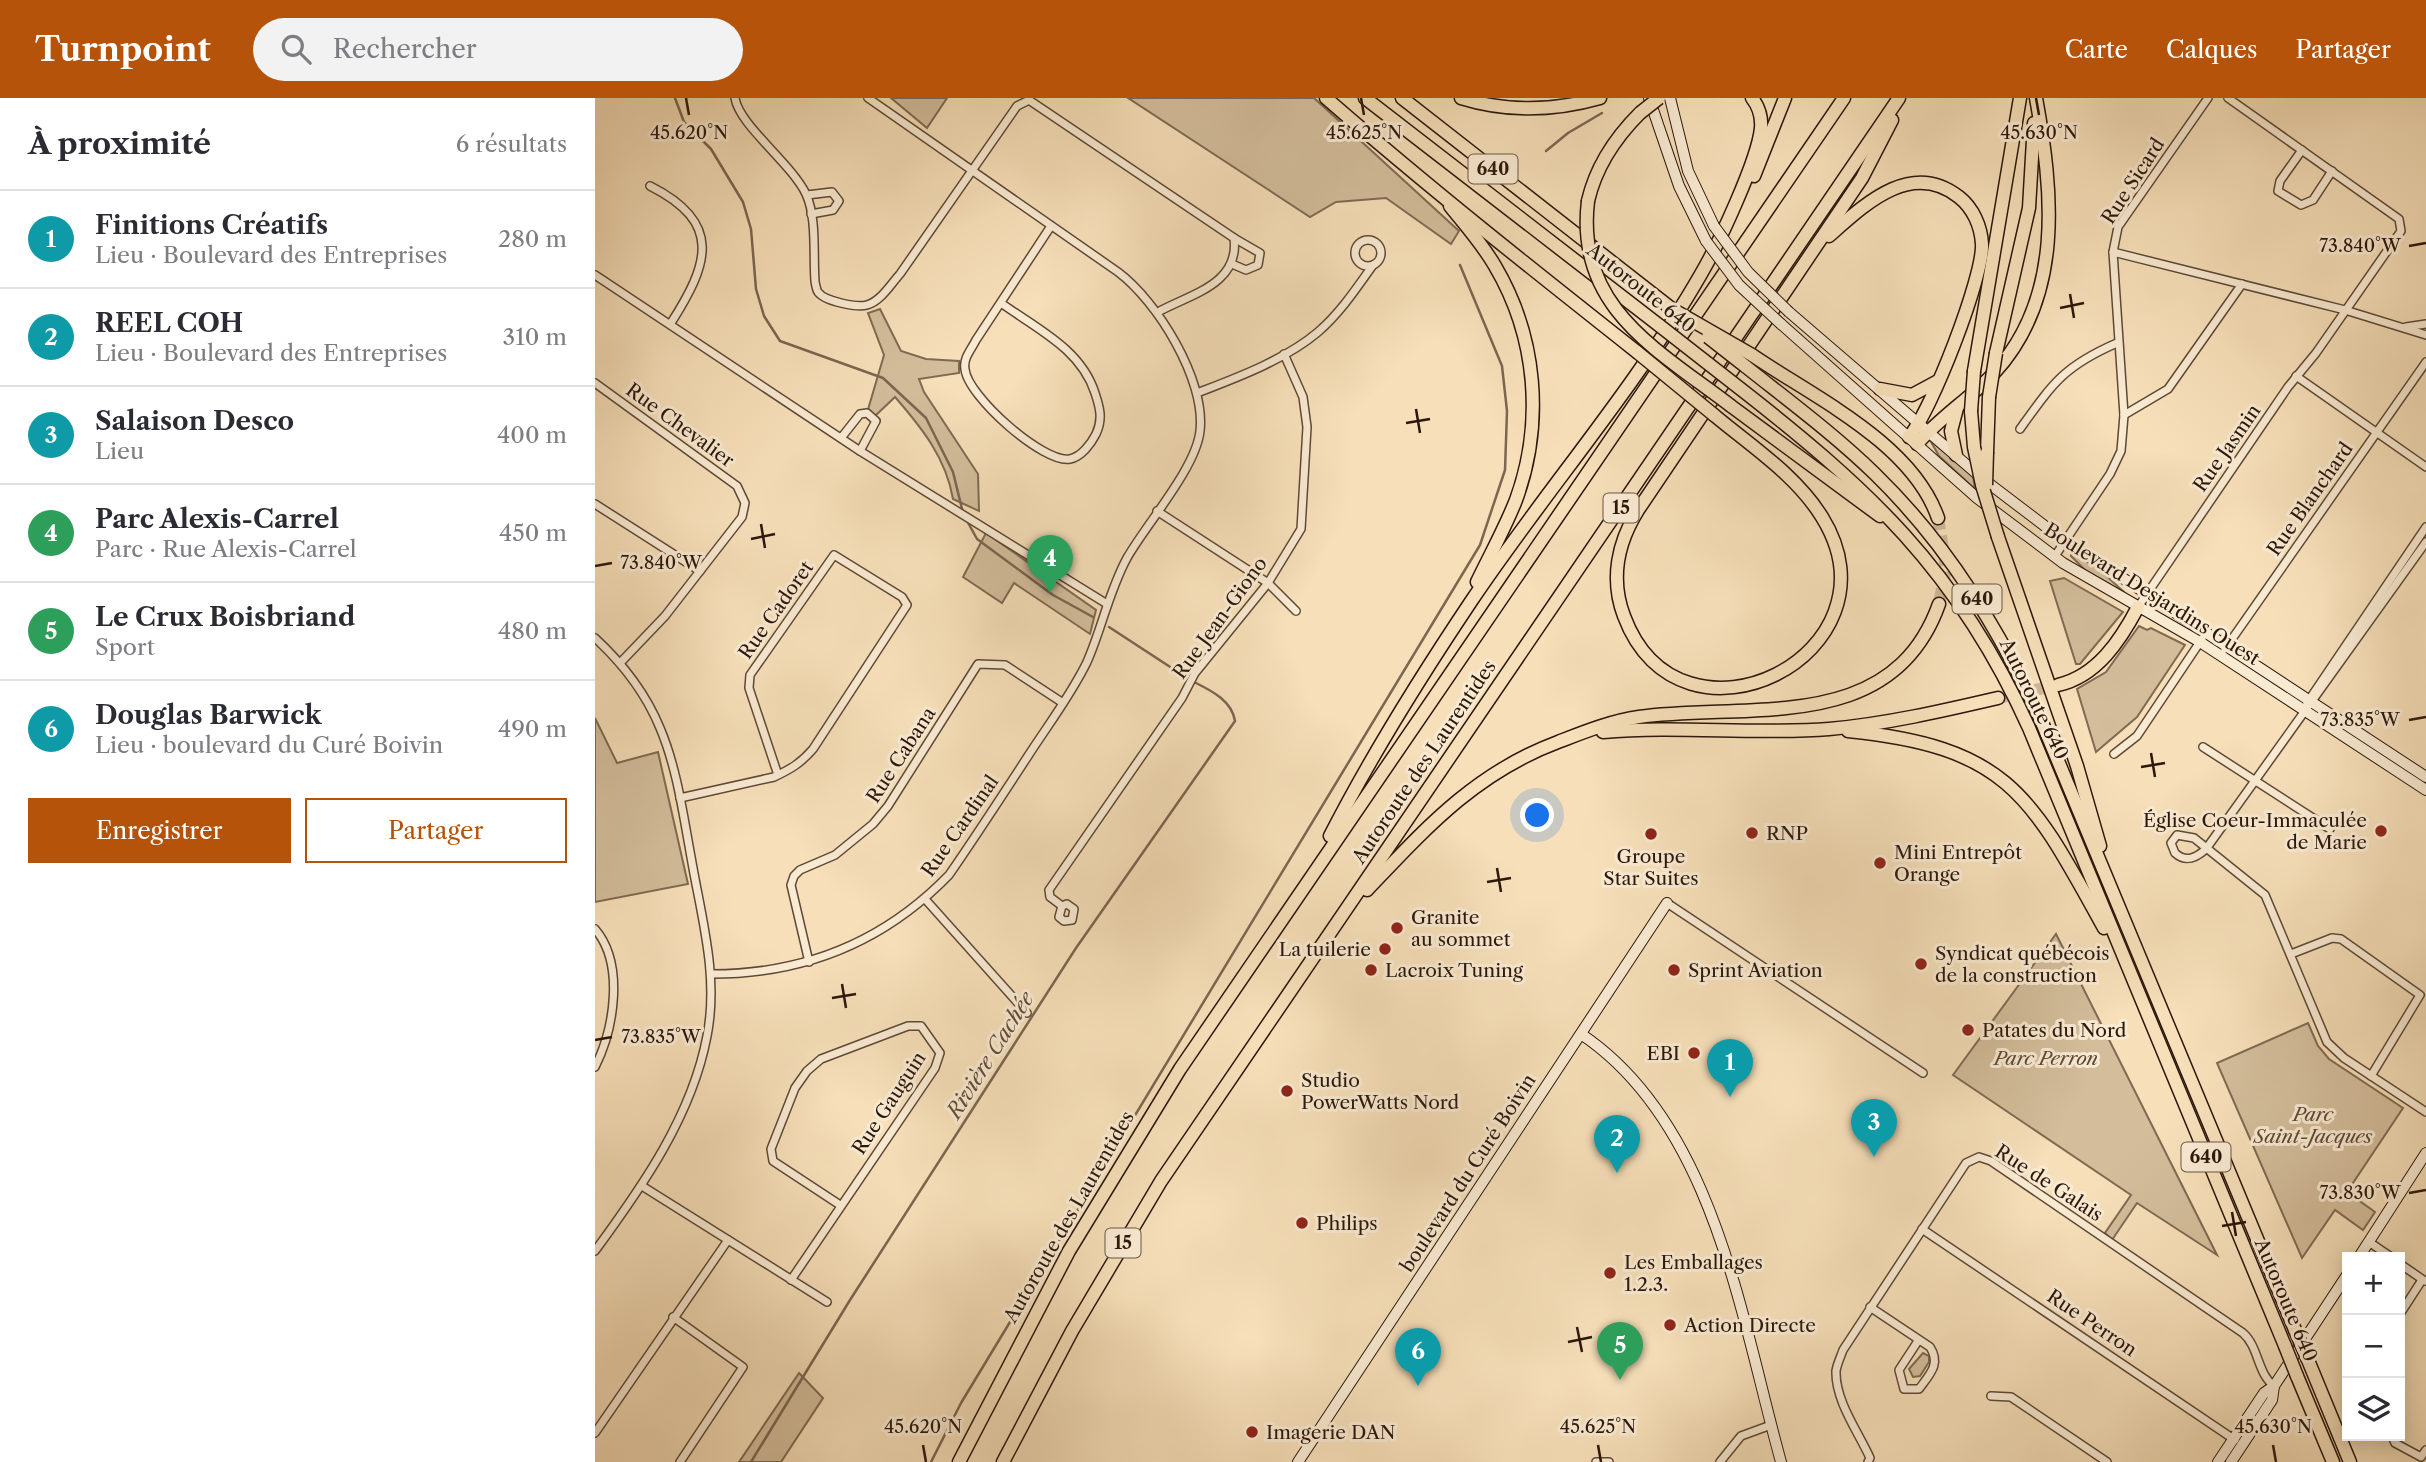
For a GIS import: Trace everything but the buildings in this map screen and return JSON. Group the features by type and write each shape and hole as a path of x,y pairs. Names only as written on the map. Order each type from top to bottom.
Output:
{"highway":[{"path":"1326,98 1450,206 1483,228 1637,352 1714,415 1780,470 1812,503 1830,533 1839,572 1833,612 1811,650 1775,677 1733,688 1689,682 1666,670 1643,650 1629,628 1620,603 1618,560 1625,536 1638,510 1813,250 1862,177 1901,98"},
{"name":"Autoroute 640","path":"1364,98 1835,465 1909,537 1966,613 2017,702 2129,974 2291,1348 2297,1376 2333,1462"},
{"name":"Autoroute 640","path":"1402,98 1672,309 1748,360 1875,474 1919,521 1958,571 1989,617 2019,674 2350,1462"},
{"path":"1461,98 1509,108 1536,108 1599,98"},
{"path":"1659,98 1618,136 1603,160 1588,201 1586,226 1589,255 1601,289 1612,307 1646,341 1909,537"},
{"path":"1304,885 1364,771 1458,621 1671,321 1704,268 1757,144 1761,119 1752,98"},
{"path":"1703,304 1785,98"},
{"name":"Autoroute des Laurentides","path":"959,1462 1025,1332 1097,1203 1188,1057 1844,98"},
{"name":"Autoroute des Laurentides","path":"1003,1462 1066,1341 1150,1199 1901,98"},
{"path":"2020,98 1974,371 1974,447 1986,499 2077,766 2116,900"},
{"path":"1986,499 1989,397 1996,353 2029,208 2035,98"},
{"path":"1913,441 1924,428 1957,407 1995,372 2011,351 2030,317 2042,287 2048,255 2049,218 2043,140 2035,98"},
{"path":"1813,250 1864,205 1894,188 1929,184 1945,189 1963,201 1979,228 1981,260 1977,279 1938,381 1924,428"},
{"path":"1450,206 1488,255 1512,299 1528,350 1534,400 1530,450 1520,488 1458,621"},
{"path":"1748,360 1875,437 1902,459 1924,487 1938,518"},
{"path":"1880,389 1912,395 1938,381"},
{"path":"1956,455 1951,431 1957,407"},
{"path":"1341,916 1456,800 1522,758 1582,734 1637,717 1806,705 1857,693 1887,677 1911,656 1926,634 1939,604"},
{"path":"2058,685 2082,676 2099,664 2138,607"},
{"path":"1827,729 1925,715 1998,698"},
{"path":"1582,734 1655,727 1827,729 1901,736 1963,756 2005,782 2031,807 2052,835 2129,974"}],"street":[{"path":"735,98 739,113 777,152 807,195 817,292 824,297 857,306 868,305 880,297 900,274 1017,106 1029,100 1260,253 1258,265 1246,270 1232,264"},
{"name":"Rue Cardinal","path":"712,974 776,971 847,948 890,925 925,900 949,875 1063,703 1087,662 1125,561 1197,446 1201,418 1196,393 1158,312 1129,281 867,98"},
{"name":"Boulevard Desjardins Ouest","path":"1649,98 1679,186 1706,241 1739,285 1977,498 2055,556 2138,607 2203,637"},
{"name":"Boulevard Desjardins Ouest","path":"1670,98 1688,171 1714,226 1748,272 1789,312 1956,455 2066,541 2224,651 2426,777"},
{"name":"Rue Sicard","path":"2055,556 2110,474 2121,451 2124,415 2117,343 2113,252 2118,227 2208,98"},
{"path":"2228,98 2332,171 2313,201 2301,205 2280,192 2280,181 2302,150"},
{"name":"Rue Jasmin","path":"2138,607 2402,225 2399,219 2332,171"},
{"path":"650,186 666,194 691,218 703,244 702,264 694,287 671,323"},
{"path":"807,195 832,192 838,201 834,210 811,214"},
{"path":"1001,303 1077,358 1090,379 1101,420 1095,436 1082,453 1069,459 1055,457 1001,421 978,395 964,372 965,359 1001,303 1051,226"},
{"path":"1158,312 1206,289 1232,264 1237,255 1234,238"},
{"path":"2113,252 2344,310 2426,335"},
{"path":"1196,393 1284,354 1317,333 1344,306 1373,265"},
{"path":"596,278 671,323 860,451 1107,604"},
{"path":"2124,415 2168,389 2242,284"},
{"path":"2405,327 2426,324"},
{"path":"2020,429 2053,383 2070,366 2117,343"},
{"name":"Rue Jean-Giono","path":"1062,906 1050,897 1049,890 1182,698 1195,673 1268,583 1301,529 1307,427 1303,397 1284,354"},
{"name":"Rue Blanchard","path":"2224,651 2426,362"},
{"path":"2296,376 2426,467"},
{"name":"Rue Chevalier","path":"595,383 737,486 745,503 742,517 700,571 621,662"},
{"path":"841,438 860,414 871,416 876,421 875,428 860,451"},
{"path":"595,504 700,571"},
{"path":"1157,511 1268,583 1296,611"},
{"path":"2426,527 2398,575 2206,849 2194,858 2185,859 2175,853 2171,843 2177,835 2194,838 2206,849 2265,895 2326,1042 2426,1112"},
{"path":"2398,575 2426,542"},
{"name":"Rue Cadoret","path":"680,798 778,775 798,766 813,749 907,605 902,597 834,555 750,675 749,688 778,775"},
{"path":"2114,754 2137,736 2203,637"},
{"path":"595,638 621,662 660,727 680,798 712,974 708,1035 676,1125 642,1186 595,1251"},
{"name":"Rue Cabana","path":"809,962 791,885 793,876 800,870 835,855 873,824 888,806 978,664 1005,664 1063,703"},
{"name":"Boulevard Desjardins Ouest","path":"2308,705 2426,790"},
{"path":"2203,747 2330,829"},
{"path":"925,900 1027,1013"},
{"path":"1667,903 1923,1073"},
{"name":"boulevard du Curé Boivin","path":"1298,1462 1667,903"},
{"path":"595,929 607,949 611,964 613,1003 605,1047 595,1067"},
{"path":"2291,954 2332,938 2341,939 2420,995 2371,1076"},
{"name":"Rue Gauguin","path":"791,1280 935,1068 940,1053 921,1026 908,1026 821,1059 795,1088 771,1149 773,1161 840,1205"},
{"path":"1581,1034 1612,1058 1649,1100 1696,1176 1723,1251 1781,1462"},
{"path":"2362,1252 2426,1153"},
{"name":"Rue de Galais","path":"1868,1462 1870,1458 1867,1450 1849,1422 1836,1371 1843,1350 1966,1163 1979,1157 1991,1161 2243,1333 2252,1343 2267,1380 2274,1386"},
{"path":"642,1186 827,1302"},
{"name":"Rue Perron","path":"1922,1229 2243,1445"},
{"path":"595,1433 728,1240"},
{"path":"2369,1242 2384,1252"},
{"path":"2405,1268 2424,1281 2405,1307"},
{"path":"2231,1462 2272,1400 2274,1386 2291,1348 2342,1282"},
{"path":"1870,1307 1930,1347 1936,1357 1934,1367 1919,1389 1904,1389 1899,1370 1918,1341"},
{"path":"673,1317 743,1367 680,1462"},
{"path":"2218,1462 2264,1393 2274,1386"},
{"path":"1991,1396 2011,1397 2107,1462"},
{"path":"1720,1462 1741,1436 1771,1425"},
{"path":"2394,1441 2421,1457 2426,1450"},
{"path":"1596,1462 1609,1462"}],"green space":[{"path":"891,98 947,98 927,128"},
{"path":"1128,98 1314,98 1459,231 1451,244 1386,198 1336,202 1310,217"},
{"path":"880,309 901,351 926,359 959,361 959,373 919,379 924,392 978,474 979,511 953,499 939,457 895,397 875,416 867,413 884,355 868,313"},
{"path":"1930,440 1973,476 1975,489 1939,456"},
{"path":"986,533 1096,610 1090,634 1014,583 1002,603 963,577"},
{"path":"2071,552 2099,569 2125,593 2087,572 2071,556"},
{"path":"2064,578 2123,612 2080,664 2076,664 2050,581"},
{"path":"2139,626 2147,630 2151,628 2185,645 2137,717 2096,752 2077,689 2106,672"},
{"path":"595,718 617,763 658,752 688,884 595,902"},
{"name":"Parc Perron","path":"2056,934 2217,1255 2137,1203 2112,1240 2105,1233 2131,1195 1953,1075"},
{"name":"Parc Saint-Jacques","path":"2308,1023 2318,1046 2329,1059 2403,1108 2347,1192 2375,1212 2363,1230 2335,1210 2302,1258 2217,1063"},
{"path":"1923,1353 1929,1356 1929,1362 1920,1376 1913,1377 1909,1369"},
{"path":"799,1373 823,1398 781,1462 739,1462"}],"waterway":[{"name":"Rivière Cachée","path":"675,98 684,122 711,149 743,202 751,229 756,289 764,316 780,341 883,378 926,418 953,472 963,513"},
{"path":"1546,151 1568,133 1602,113"},
{"path":"931,1462 961,1403 1480,545 1505,470 1507,411 1502,366 1460,265"},
{"name":"Rivière Cachée","path":"966,519 977,539 1053,595 1093,617"},
{"name":"Rivière Cachée","path":"1109,627 1184,676"},
{"name":"Rivière Cachée","path":"751,1462 850,1300 1076,948 1235,721 1226,702 1196,683"}],"tunnel":[{"path":"1938,518 1946,568 1939,604"},
{"path":"1998,698 2058,685"}],"place":[{"name":"Parc Alexis-Carrel","path":"1050,593"},
{"name":"Église Coeur-Immaculée de Marie","path":"2381,831"},
{"name":"RNP","path":"1752,833"},
{"name":"Groupe Star Suites","path":"1651,834"},
{"name":"Mini Entrepôt Orange","path":"1880,863"},
{"name":"Granite au sommet","path":"1397,928"},
{"name":"La tuilerie","path":"1385,949"},
{"name":"Syndicat québécois de la construction","path":"1921,964"},
{"name":"Lacroix Tuning","path":"1371,970"},
{"name":"Sprint Aviation","path":"1674,970"},
{"name":"Patates du Nord","path":"1968,1030"},
{"name":"EBI","path":"1694,1053"},
{"name":"Studio PowerWatts Nord","path":"1287,1091"},
{"name":"Finitions Créatifs","path":"1730,1097"},
{"name":"Salaison Desco","path":"1874,1157"},
{"name":"REEL COH","path":"1617,1173"},
{"name":"Philips","path":"1302,1223"},
{"name":"Les Emballages 1.2.3.","path":"1610,1273"},
{"name":"Action Directe","path":"1670,1325"},
{"name":"Le Crux Boisbriand","path":"1620,1380"},
{"name":"Douglas Barwick","path":"1418,1386"},
{"name":"Imagerie DAN","path":"1252,1432"}]}
